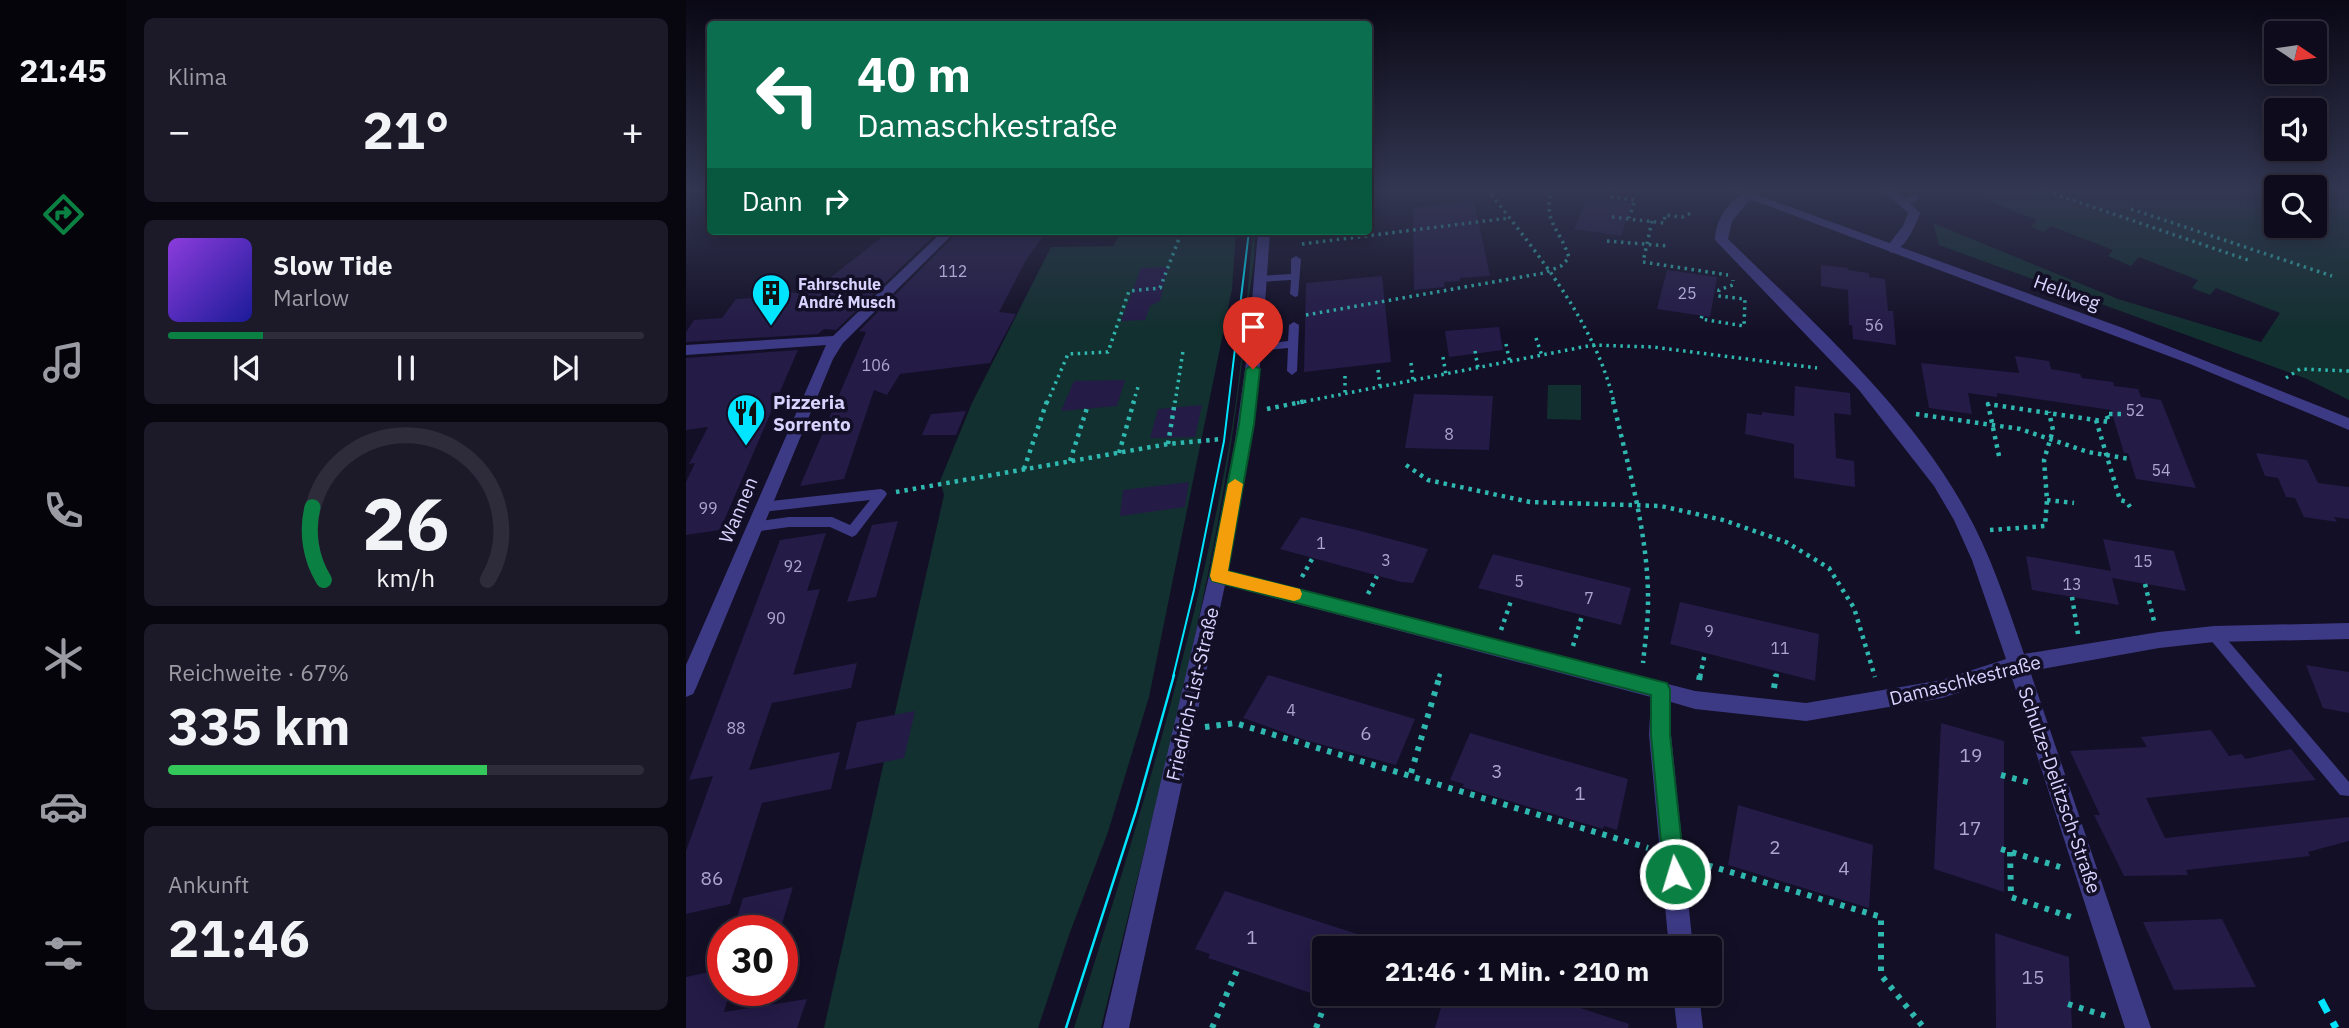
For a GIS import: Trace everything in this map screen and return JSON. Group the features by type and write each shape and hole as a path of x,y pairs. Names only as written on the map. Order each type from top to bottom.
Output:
{"street":[{"name":"Wannen","path":"686,688 826,359 837,340 944,237"},
{"name":"Schulze-Delitzsch-Straße","path":"1721,237 1884,409 1941,484 1969,531 1992,587 2136,1024"},
{"name":"Hellweg","path":"1859,237 2268,388 2349,424"},
{"path":"1892,249 1901,237"},
{"name":"Friedrich-List-Straße","path":"1116,1028 1218,576 1248,412 1264,240"},
{"path":"686,350 837,340"},
{"name":"Damaschkestraße","path":"1218,576 1496,646 1695,700 1806,712 1942,689 2017,664 2159,640 2214,634 2349,631"},
{"path":"1652,687 1660,735 1680,936"},
{"path":"1687,1006 1690,1028"}],"lane":[{"path":"1295,294 1296,259"},
{"path":"1261,279 1296,276"},
{"path":"1292,371 1294,325"},
{"path":"1255,348 1293,344"},
{"path":"762,507 881,494"},
{"path":"754,527 789,522 832,522 852,533 881,494"},
{"path":"2214,634 2345,790 2349,789"}],"path":[{"path":"1024,468 1049,397 1068,354 1108,352 1129,291 1160,288 1180,237"},
{"path":"1264,240 1298,237"},
{"path":"1524,237 1550,270 1593,345 1609,381 1636,505 1648,604 1652,687"},
{"path":"1257,323 1550,270 1561,266 1569,258 1568,250 1559,237"},
{"path":"1648,237 1643,262 1734,275"},
{"path":"2181,237 2248,260"},
{"path":"2215,237 2332,276"},
{"path":"1607,241 1668,246"},
{"path":"1702,316 1701,319 1744,326 1745,299 1718,296 1719,290 1733,285 1741,258"},
{"path":"1492,272 1495,281"},
{"path":"1464,277 1465,286"},
{"path":"1435,282 1437,291"},
{"path":"1405,287 1406,296"},
{"path":"1376,293 1376,302"},
{"path":"1345,298 1345,308"},
{"path":"1536,338 1542,356"},
{"path":"1506,344 1510,363"},
{"path":"1248,412 1593,345 1653,347 1806,365 1857,379"},
{"path":"1168,444 1183,351"},
{"path":"1475,351 1478,368"},
{"path":"1443,356 1446,375"},
{"path":"1411,363 1413,380"},
{"path":"2268,388 2300,369 2349,371"},
{"path":"1378,370 1380,387"},
{"path":"1345,376 1345,393"},
{"path":"1119,454 1139,384"},
{"path":"1999,456 1988,404 2109,422 2106,414 2122,414"},
{"path":"1070,461 1087,408"},
{"path":"1884,409 2020,429 2088,452 2130,459"},
{"path":"1969,531 2045,526 2047,500 2044,460 2053,430 2049,412"},
{"path":"2095,420 2120,500 2127,502 2130,507"},
{"path":"881,494 1168,444 1206,441"},
{"path":"1406,465 1428,480 1530,502 1584,506 1661,506 1723,520 1786,542 1829,568 1854,608 1883,701"},
{"path":"2047,500 2074,503"},
{"path":"2145,584 2159,640"},
{"path":"2072,597 2081,654"},
{"path":"1496,646 1512,598"},
{"path":"1567,665 1583,616"},
{"path":"1411,774 1441,671"},
{"path":"1217,726 1235,723 1411,774 1439,783 1443,788 1881,917 1881,975 1924,1028"},
{"path":"2001,849 2088,875"},
{"path":"2010,852 2011,897 2107,930"},
{"path":"1212,1028 1238,968"},
{"path":"2068,1004 2136,1024"},
{"path":"1316,1028 1325,1006"}],"green space":[{"path":"1118,237 1236,237 1232,289 1149,697 1108,832 1038,1028 824,1028 944,495 940,481 972,403 1051,247 1114,246"},
{"path":"1254,237 1238,395 1224,486 1188,668 1101,1028 1074,1028 1179,674 1213,530 1232,429"},
{"path":"1937,237 1967,237 2118,299 2261,342 2280,313 2216,288 2210,295 2192,288 2198,280 2139,257 2131,266 2108,256 2113,250 2079,237 2349,237 2349,400 2307,379 1939,245"},
{"path":"1548,385 1581,385 1581,420 1547,419"}],"building":[{"path":"882,237 933,237 836,330 824,329 818,334 686,342 686,332 694,320 722,318 736,299 782,296 785,292 795,293 804,286 817,288"},
{"path":"953,237 1043,237 1026,260 999,312 1016,314 990,363 900,374 887,395 874,390 844,479 800,486 866,332 859,331"},
{"path":"1413,237 1482,237 1490,276 1460,278 1460,281 1444,282 1445,287 1414,290"},
{"path":"1821,265 1848,268 1869,273 1869,277 1885,279 1888,311 1893,311 1896,345 1853,339 1852,325 1849,325 1848,290 1821,286"},
{"path":"1168,267 1160,301 1150,306 1145,320 1121,321 1141,268"},
{"path":"1667,270 1717,277 1710,317 1657,309"},
{"path":"1382,276 1391,362 1304,372 1306,283"},
{"path":"1499,327 1503,350 1449,357 1445,331"},
{"path":"798,350 720,530 686,535 686,482 695,463 689,464 708,427 686,430 686,358"},
{"path":"2015,356 2049,361 2051,369 2080,374 2082,378 2113,382 2114,386 2138,389 2141,397 2161,400 2196,488 2136,479 2128,453 2124,453 2111,410 1997,393 1997,397 1968,393 1972,414 1929,408 1921,363 2019,373"},
{"path":"1125,380 1117,406 1061,411 1074,381"},
{"path":"1795,386 1850,393 1851,415 1834,413 1836,458 1854,461 1855,487 1794,478 1794,444 1745,434 1747,413 1794,416"},
{"path":"1414,394 1493,396 1489,450 1405,448"},
{"path":"1202,405 1195,437 1150,438 1158,409"},
{"path":"966,411 956,435 922,435 931,414"},
{"path":"2256,453 2307,460 2318,483 2349,487 2349,519 2334,517 2337,522 2304,517 2295,498 2286,497 2278,478 2265,476"},
{"path":"1189,482 1185,507 1120,516 1123,490"},
{"path":"1301,517 1428,549 1413,583 1401,582 1280,549"},
{"path":"898,521 876,597 847,602 872,525"},
{"path":"826,533 807,591 820,589 793,675 857,663 851,688 772,703 749,770 840,752 831,789 762,803 730,904 686,914 686,851 713,776 689,780 780,540"},
{"path":"2103,539 2174,551 2186,591 2112,578 2119,605 2032,590 2026,556 2111,571"},
{"path":"1493,554 1631,588 1621,625 1478,588"},
{"path":"1680,602 1819,634 1815,681 1670,644"},
{"path":"2306,665 2349,672 2349,713 2323,708"},
{"path":"1268,675 1415,719 1396,765 1305,740 1243,718"},
{"path":"915,711 904,758 845,770 857,722"},
{"path":"1941,723 2004,741 2004,892 1934,869"},
{"path":"2211,730 2229,756 2242,754 2245,759 2291,749 2316,780 2146,798 2165,838 2349,817 2349,841 2308,852 2310,856 2186,870 2188,875 2124,876 2094,815 2100,815 2070,751 2147,747 2141,737"},
{"path":"1470,733 1628,779 1617,830 1604,826 1603,829 1462,787 1464,784 1450,780"},
{"path":"1738,805 1873,845 1869,908 1728,865"},
{"path":"793,887 785,915 738,915 743,898"},
{"path":"1225,891 1363,936 1312,936 1312,994 1208,958 1210,954 1195,949"},
{"path":"2222,919 2256,987 2174,990 2143,922"},
{"path":"1995,933 2069,957 2072,1028 1996,1028"},
{"path":"707,972 707,1006 726,1006 724,1012 762,1006 798,1006 798,1000 807,999 797,1028 686,1028 686,977"},
{"path":"1441,1006 1574,1006 1629,1024 1628,1028 1435,1028"}],"tram line":[{"path":"1173,677 1194,590 1224,441 1248,237"},
{"path":"1066,1028 1136,811 1174,675"}],"railway":[{"path":"2321,1000 2336,1028"}],"slow traffic":[{"path":"1235,484 1218,576 1294,594"}],"place":[{"name":"Fahrschule André Musch","path":"771,327"},
{"name":"Pizzeria Sorrento","path":"746,447"}],"route":[{"path":"1253,369 1247,424 1218,576 1661,689 1660,735 1675,874"}]}
